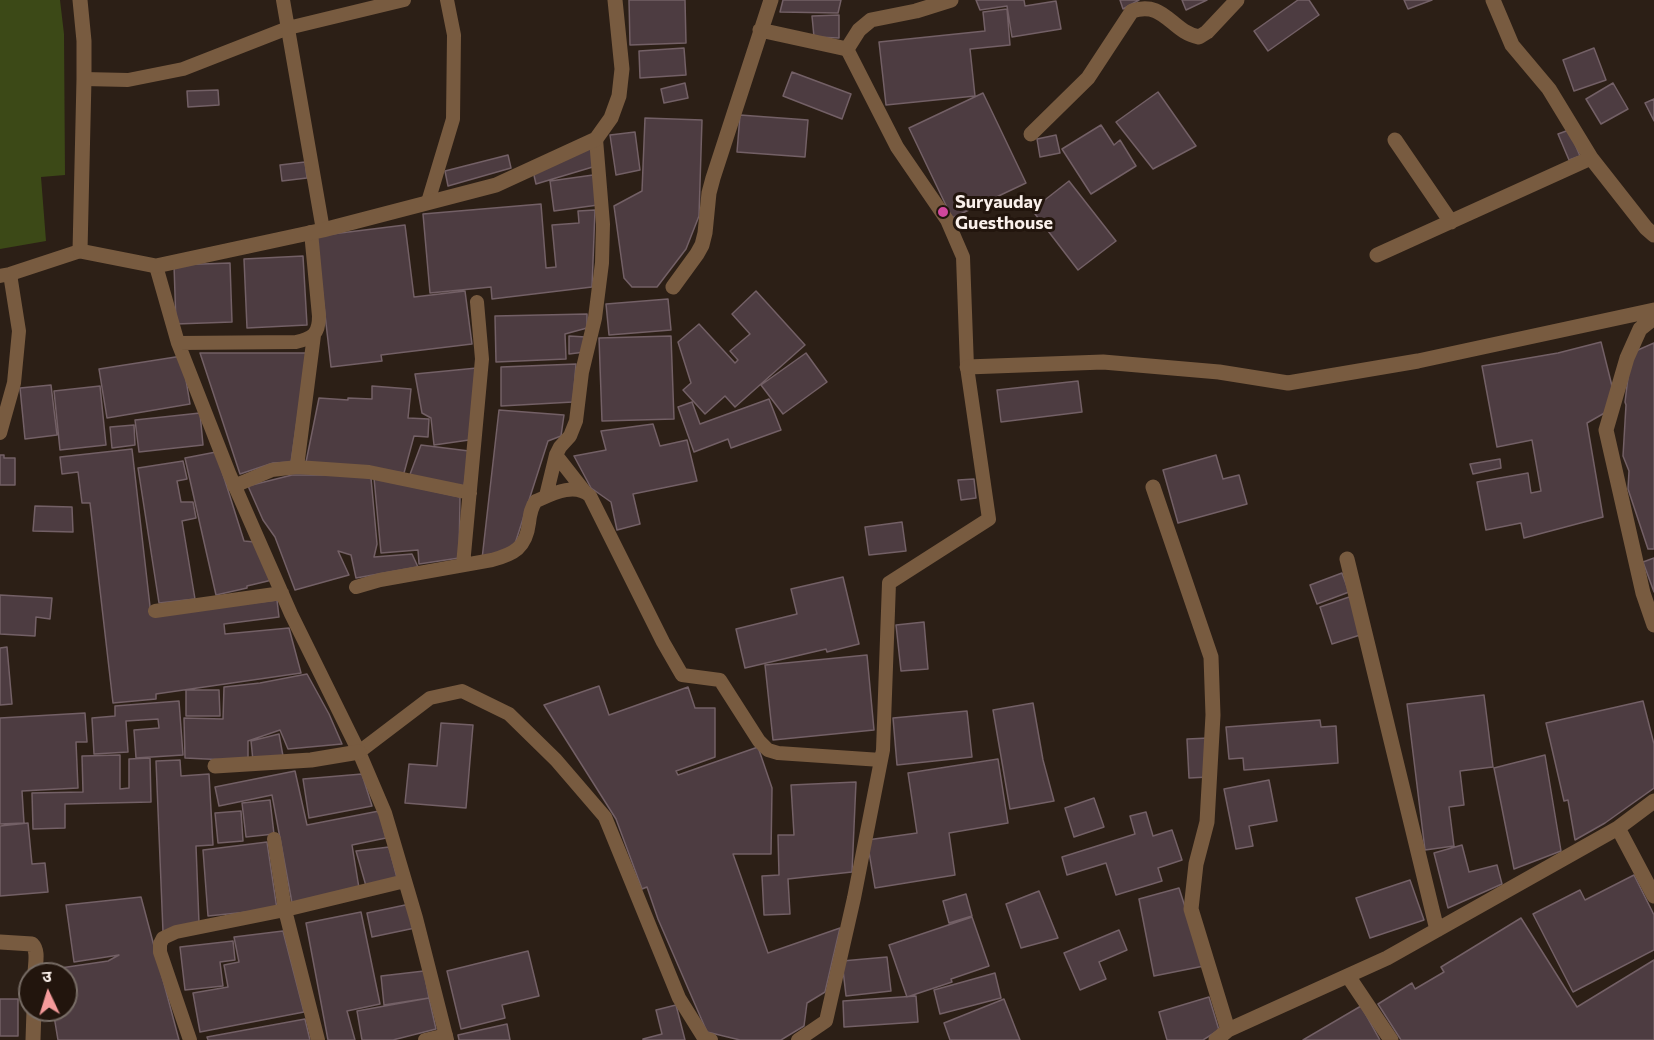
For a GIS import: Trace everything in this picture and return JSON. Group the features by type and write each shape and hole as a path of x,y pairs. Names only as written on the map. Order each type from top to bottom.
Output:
{"street":[{"path":"80,0 84,41 80,251 156,267 317,231 496,184 596,139 611,118 619,96 622,69 615,0"},
{"path":"673,287 702,245 713,178 771,0"},
{"path":"760,30 847,49 859,30 871,20 916,11 951,0"},
{"path":"1030,134 1088,78 1132,12 1142,6 1156,6 1191,36 1199,37 1208,32 1237,0"},
{"path":"1493,0 1512,45 1549,89 1591,158 1654,235"},
{"path":"1395,140 1451,222"},
{"path":"1377,255 1591,158"},
{"path":"967,367 1103,362 1219,372 1288,383 1418,361 1654,310"},
{"path":"1654,318 1640,329 1627,358 1606,429 1643,593 1654,625"},
{"path":"1153,488 1211,657 1214,715 1207,822 1196,864 1191,909 1222,1035 1387,958 1618,828 1654,801"},
{"path":"1347,559 1437,930"},
{"path":"215,766 311,760 359,752"},
{"path":"1618,828 1654,896"},
{"path":"0,942 32,944 36,951 36,962"},
{"path":"1348,976 1391,1040"},
{"path":"33,1040 34,1022"}],"lane":[{"path":"283,0 317,231 319,327 314,335 297,466"},
{"path":"84,79 129,80 183,69 288,28 404,0"},
{"path":"428,202 453,119 454,35 447,0"},
{"path":"798,1040 826,1021 884,750 889,583 989,519 967,367 963,257 948,220 897,147 847,49"},
{"path":"546,496 556,455 570,436 576,421 582,372 595,318 602,262 603,224 596,139"},
{"path":"0,433 14,383 18,331 5,275 80,251"},
{"path":"156,267 178,343 234,486 282,593 359,752 385,813 446,1038 425,1040"},
{"path":"463,565 482,359 477,302"},
{"path":"178,343 296,342 314,335"},
{"path":"556,455 585,492"},
{"path":"234,486 272,470 297,466 369,472 470,492"},
{"path":"356,587 380,580 492,560 517,551 528,530 532,505 536,501 570,489 579,489 590,496 663,642 682,675 720,680 759,741 768,750 778,753 881,760"},
{"path":"155,611 282,593"},
{"path":"359,752 430,698 462,691 508,714 556,760 605,817 679,998 704,1038 711,1040"},
{"path":"274,839 285,910 318,1040"},
{"path":"190,1040 160,952 160,944 167,935 405,881"}],"green space":[{"path":"0,0 60,0 64,34 65,175 41,177 46,241 0,249"}],"building":[{"path":"629,0 685,0 686,43 630,45"},
{"path":"783,0 841,0 838,13 780,12"},
{"path":"976,0 1024,0 1025,6 1056,1 1061,29 1012,37 1007,6 980,10"},
{"path":"1120,0 1139,0 1123,9"},
{"path":"1182,0 1207,0 1186,10"},
{"path":"1298,0 1309,0 1319,15 1268,51 1254,31"},
{"path":"1404,0 1432,0 1408,9"},
{"path":"1007,9 1010,45 970,49 975,96 886,105 879,42 985,31 983,12"},
{"path":"839,15 839,38 814,37 812,16"},
{"path":"684,48 686,75 640,78 639,51"},
{"path":"1594,48 1606,80 1574,91 1563,60"},
{"path":"792,72 851,94 842,119 783,96"},
{"path":"685,83 688,98 664,103 661,89"},
{"path":"1613,83 1628,109 1601,124 1586,99"},
{"path":"218,90 219,105 188,107 187,91"},
{"path":"1158,92 1196,146 1153,169 1116,122"},
{"path":"983,93 1026,183 952,218 909,128"},
{"path":"1654,99 1654,121 1645,103"},
{"path":"740,115 808,120 805,157 737,152"},
{"path":"645,118 702,120 699,216 686,249 657,287 632,287 624,278 614,206 642,191"},
{"path":"1101,125 1114,145 1120,140 1136,166 1091,194 1062,149"},
{"path":"1569,130 1580,156 1569,160 1558,134"},
{"path":"635,132 640,170 616,175 610,135"},
{"path":"1056,135 1060,153 1040,157 1037,139"},
{"path":"592,145 596,166 536,184 533,171"},
{"path":"508,155 511,168 448,186 445,171"},
{"path":"305,162 307,178 282,181 280,165"},
{"path":"593,175 598,205 554,211 550,181"},
{"path":"1069,181 1116,241 1078,270 1032,210"},
{"path":"541,204 546,268 556,267 552,225 579,223 578,211 595,210 592,287 492,299 491,287 430,293 423,214"},
{"path":"405,225 414,297 465,291 472,344 381,355 382,361 331,367 316,236"},
{"path":"303,256 307,325 247,328 244,259"},
{"path":"230,263 232,322 176,324 174,265"},
{"path":"756,291 805,345 735,407 725,396 705,414 683,390 691,383 678,342 699,324 735,363 738,360 730,351 750,334 732,314"},
{"path":"668,299 671,330 609,335 606,304"},
{"path":"587,314 587,328 565,334 566,359 496,362 495,316"},
{"path":"569,336 586,337 585,352 569,354"},
{"path":"671,336 674,419 602,421 599,338"},
{"path":"1601,342 1613,390 1608,411 1587,423 1603,517 1524,538 1521,523 1486,530 1477,482 1528,473 1531,493 1541,491 1532,440 1497,447 1482,366 1558,353"},
{"path":"1654,343 1654,549 1648,549 1628,489 1629,471 1623,456 1625,402 1631,353"},
{"path":"200,353 307,353 291,462 273,463 240,474"},
{"path":"806,353 827,382 783,414 761,385"},
{"path":"182,356 190,404 107,418 99,369"},
{"path":"576,364 573,402 501,406 501,367"},
{"path":"477,368 469,440 434,445 431,418 422,413 415,374"},
{"path":"1078,381 1082,412 1001,422 997,390"},
{"path":"51,385 57,435 25,439 20,388"},
{"path":"100,386 106,445 60,450 54,391"},
{"path":"372,386 411,389 408,418 429,419 428,437 414,436 404,473 306,462 319,398 372,399"},
{"path":"769,399 781,430 731,448 728,439 694,452 678,407 692,402 700,424"},
{"path":"499,410 564,415 561,436 548,441 513,550 482,559"},
{"path":"200,413 203,445 139,452 135,420"},
{"path":"653,424 660,446 687,440 697,481 633,494 640,524 617,530 611,502 591,488 574,456 606,450 601,431"},
{"path":"134,425 135,445 112,448 110,427"},
{"path":"421,445 469,451 464,486 409,477"},
{"path":"132,449 151,615 277,600 279,617 224,624 225,634 289,628 301,673 156,694 156,699 113,703 90,503 82,503 78,472 62,474 60,457"},
{"path":"216,452 244,541 255,542 272,580 216,595 185,458"},
{"path":"0,455 4,455 4,458 15,458 15,485 0,485"},
{"path":"1216,455 1223,479 1239,475 1247,504 1178,523 1163,470"},
{"path":"1500,459 1501,468 1473,474 1470,464"},
{"path":"183,461 187,479 177,481 181,502 193,502 196,518 182,521 195,599 159,603 138,468"},
{"path":"292,475 348,475 371,478 377,544 374,557 412,554 418,567 356,578 351,555 338,551 349,575 295,590 275,537 263,520 248,486"},
{"path":"374,478 460,497 459,558 419,564 418,550 381,553"},
{"path":"974,479 976,498 961,500 958,480"},
{"path":"35,506 72,507 73,532 33,531"},
{"path":"902,522 906,551 869,555 865,527"},
{"path":"1654,558 1654,592 1643,562"},
{"path":"1342,573 1349,592 1317,604 1310,585"},
{"path":"843,577 859,644 827,652 826,649 745,668 736,629 797,614 791,589"},
{"path":"0,595 52,598 50,619 36,617 35,636 0,634"},
{"path":"1352,596 1360,635 1332,644 1320,607"},
{"path":"924,622 928,669 901,671 896,625"},
{"path":"7,647 12,704 0,705 0,648"},
{"path":"867,655 874,730 773,740 765,665"},
{"path":"307,674 342,744 288,749 280,730 248,741 248,761 185,758 184,718 223,719 224,687"},
{"path":"599,686 609,715 688,687 695,708 715,708 715,757 676,771 678,775 758,747 772,788 771,854 733,854 768,953 840,928 825,992 807,1003 804,1026 781,1040 740,1040 707,1032 658,919 647,887 642,889 616,819 544,705"},
{"path":"186,690 219,690 220,716 186,716"},
{"path":"1484,695 1493,767 1460,771 1464,805 1449,807 1454,846 1425,850 1407,704"},
{"path":"179,701 183,755 136,758 134,730 159,728 158,719 126,721 128,752 94,754 92,718 115,716 115,706"},
{"path":"1643,701 1654,744 1654,788 1605,823 1575,840 1568,800 1564,801 1546,723"},
{"path":"1033,703 1043,760 1054,801 1010,809 993,710"},
{"path":"967,711 972,757 897,765 893,718"},
{"path":"85,713 87,742 76,742 78,788 22,791 24,823 0,824 0,718"},
{"path":"1320,720 1321,727 1336,726 1338,763 1244,770 1243,758 1229,759 1226,727"},
{"path":"441,723 473,725 466,808 405,803 409,764 437,766"},
{"path":"279,734 283,756 253,761 251,741"},
{"path":"1209,738 1209,777 1189,778 1187,739"},
{"path":"120,755 120,789 129,788 129,759 150,758 151,802 65,804 65,828 33,829 32,793 83,792 82,756"},
{"path":"1545,755 1561,851 1514,869 1494,768"},
{"path":"998,759 1008,823 949,833 955,875 875,888 867,840 917,833 908,773"},
{"path":"180,760 181,776 209,774 213,845 196,846 199,923 163,932 156,761"},
{"path":"295,771 307,825 379,811 386,838 352,845 359,888 292,903 272,795 219,806 215,787"},
{"path":"362,774 372,806 309,818 303,779"},
{"path":"1269,780 1277,821 1249,826 1253,846 1236,849 1224,789"},
{"path":"856,782 852,872 788,879 790,914 764,915 762,876 779,875 778,835 794,835 791,785"},
{"path":"1094,798 1104,827 1074,837 1065,808"},
{"path":"270,800 274,834 246,837 242,803"},
{"path":"241,811 243,841 218,843 215,813"},
{"path":"1146,812 1153,836 1172,830 1182,860 1158,868 1162,881 1116,895 1106,863 1067,875 1062,857 1135,834 1130,816"},
{"path":"28,823 32,864 45,863 48,892 0,896 0,826"},
{"path":"267,842 277,909 208,916 203,850"},
{"path":"1462,845 1469,872 1497,865 1502,884 1448,908 1434,853"},
{"path":"389,847 397,878 366,886 356,851"},
{"path":"1634,875 1654,915 1654,950 1573,992 1533,914 1580,890 1585,900"},
{"path":"1410,880 1424,920 1370,938 1356,898"},
{"path":"1179,888 1204,966 1154,976 1139,899"},
{"path":"1039,891 1058,938 1021,948 1006,904"},
{"path":"966,894 972,916 949,923 943,901"},
{"path":"141,897 179,1040 58,1040 55,1022 78,1022 78,965 108,961 119,955 74,962 66,905"},
{"path":"410,904 415,928 372,937 367,913"},
{"path":"361,912 380,1004 347,1011 355,1040 328,1040 306,923"},
{"path":"972,917 989,966 951,979 952,982 907,997 889,945"},
{"path":"1521,918 1577,1007 1654,960 1654,1040 1401,1040 1378,1004 1412,983 1415,989 1444,972 1441,967"},
{"path":"1119,930 1127,950 1099,962 1106,979 1080,990 1064,953"},
{"path":"283,931 304,1012 200,1032 193,993 228,987 224,965 239,962 234,937"},
{"path":"233,941 235,960 220,962 223,986 185,990 180,947"},
{"path":"528,951 539,996 502,1005 505,1018 461,1029 447,971"},
{"path":"887,957 891,991 846,996 842,961"},
{"path":"424,971 429,998 384,1005 381,976"},
{"path":"995,973 1001,998 940,1014 934,990"},
{"path":"916,996 918,1022 844,1027 843,1001"},
{"path":"1209,997 1219,1030 1203,1040 1167,1040 1159,1012"},
{"path":"429,998 436,1029 393,1040 362,1040 357,1011"},
{"path":"0,999 18,999 18,1036 0,1036"},
{"path":"1004,999 1020,1040 950,1040 944,1023"},
{"path":"676,1005 685,1040 643,1040 662,1034 656,1010"},
{"path":"1361,1006 1380,1040 1303,1040"},
{"path":"305,1019 310,1040 208,1040 207,1037"},
{"path":"507,1024 510,1040 459,1040 458,1035"}],"place":[{"name":"Suryauday Guesthouse","path":"943,212"}]}
